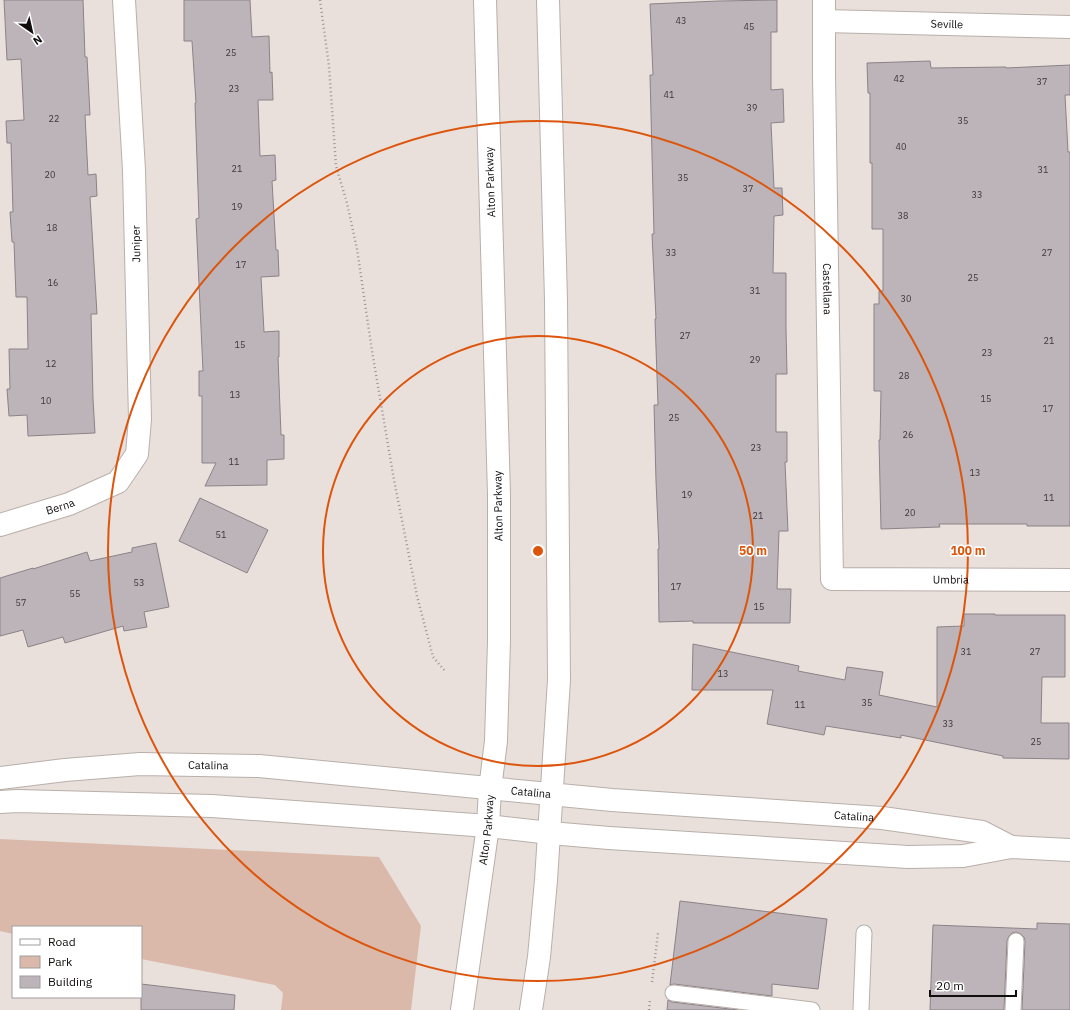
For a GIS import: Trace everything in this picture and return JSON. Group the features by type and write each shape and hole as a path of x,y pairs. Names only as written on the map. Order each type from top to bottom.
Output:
{"street":[{"name":"Juniper","path":"118,482 137,454 140,420 134,170 124,0"},
{"name":"Alton Parkway","path":"462,1010 488,826 490,789 496,741 498,495 485,0"},
{"path":"531,1010 539,957 550,833 559,680 556,300 548,0"},
{"name":"Castellana","path":"824,0 832,579"},
{"name":"Seville","path":"824,22 1070,27"},
{"name":"Berna","path":"0,525 69,504 118,482"},
{"name":"Umbria","path":"832,579 1070,580"},
{"name":"Catalina","path":"0,778 65,770 140,764 251,766 624,801 882,818 982,832 1011,847"},
{"name":"Catalina","path":"0,802 17,801 212,806 488,826 550,833 908,857 963,856 1011,847 1070,850"}],"lane":[{"path":"861,1010 864,933"},
{"path":"1013,1010 1016,941"},
{"path":"674,993 812,1010"}],"path":[{"path":"320,0 329,66 336,166 358,249 372,351 394,480 417,596 433,657 445,671"},
{"path":"652,984 658,933"},
{"path":"649,1010 650,997"}],"green space":[{"path":"0,839 379,857 421,926 411,1010 281,1010 283,993 275,985 142,959 142,926 12,926 12,934 0,931"}],"building":[{"path":"4,0 83,0 85,57 87,57 90,115 85,115 88,175 96,174 97,196 90,197 97,314 91,314 95,433 28,436 27,415 9,416 7,389 10,389 9,349 28,349 27,297 16,297 14,242 12,242 10,212 13,212 11,143 7,143 6,121 24,120 21,59 7,60"},
{"path":"184,0 250,0 252,37 269,36 270,73 272,72 273,100 258,100 260,156 275,155 276,180 272,181 279,276 261,277 264,332 279,331 278,357 281,435 284,435 284,459 267,460 267,485 205,486 216,463 202,463 202,396 199,396 199,371 203,371 196,219 199,218 196,103 192,41 184,41"},
{"path":"777,0 777,32 771,32 771,90 783,89 784,122 771,123 774,188 782,188 783,215 774,216 773,273 786,273 787,374 776,374 776,432 787,432 787,462 785,462 788,531 779,531 777,589 791,589 790,623 693,623 693,621 659,622 659,549 654,405 658,405 652,234 654,234 650,75 653,75 650,4"},
{"path":"930,61 931,68 1006,68 1070,65 1070,95 1065,95 1068,152 1070,152 1070,526 1027,526 1027,524 939,524 940,527 881,529 879,440 881,391 874,391 874,304 879,304 879,291 883,291 883,229 872,229 870,93 868,93 867,63"},
{"path":"200,498 268,530 247,573 179,541"},
{"path":"156,543 169,607 144,612 147,627 124,631 123,626 65,643 63,637 28,647 23,630 0,636 0,578 87,552 90,561 132,552 132,548"},
{"path":"964,614 1065,615 1065,677 1042,677 1041,723 1069,723 1069,759 1003,758 1003,756 901,735 901,738 826,726 824,735 767,724 773,690 692,690 693,644 799,666 798,671 845,680 847,667 883,672 879,695 937,707 937,627 964,626"},
{"path":"680,901 827,919 818,989 772,984 772,996 674,984 670,985"},
{"path":"1037,923 1070,924 1070,1010 1022,1010 1025,941 1021,934 1016,932 1009,936 1007,941 1004,1010 930,1010 933,925 1037,929"},
{"path":"142,984 235,995 234,1010 141,1010"},
{"path":"668,1000 672,1002 738,1010 667,1010"}]}
